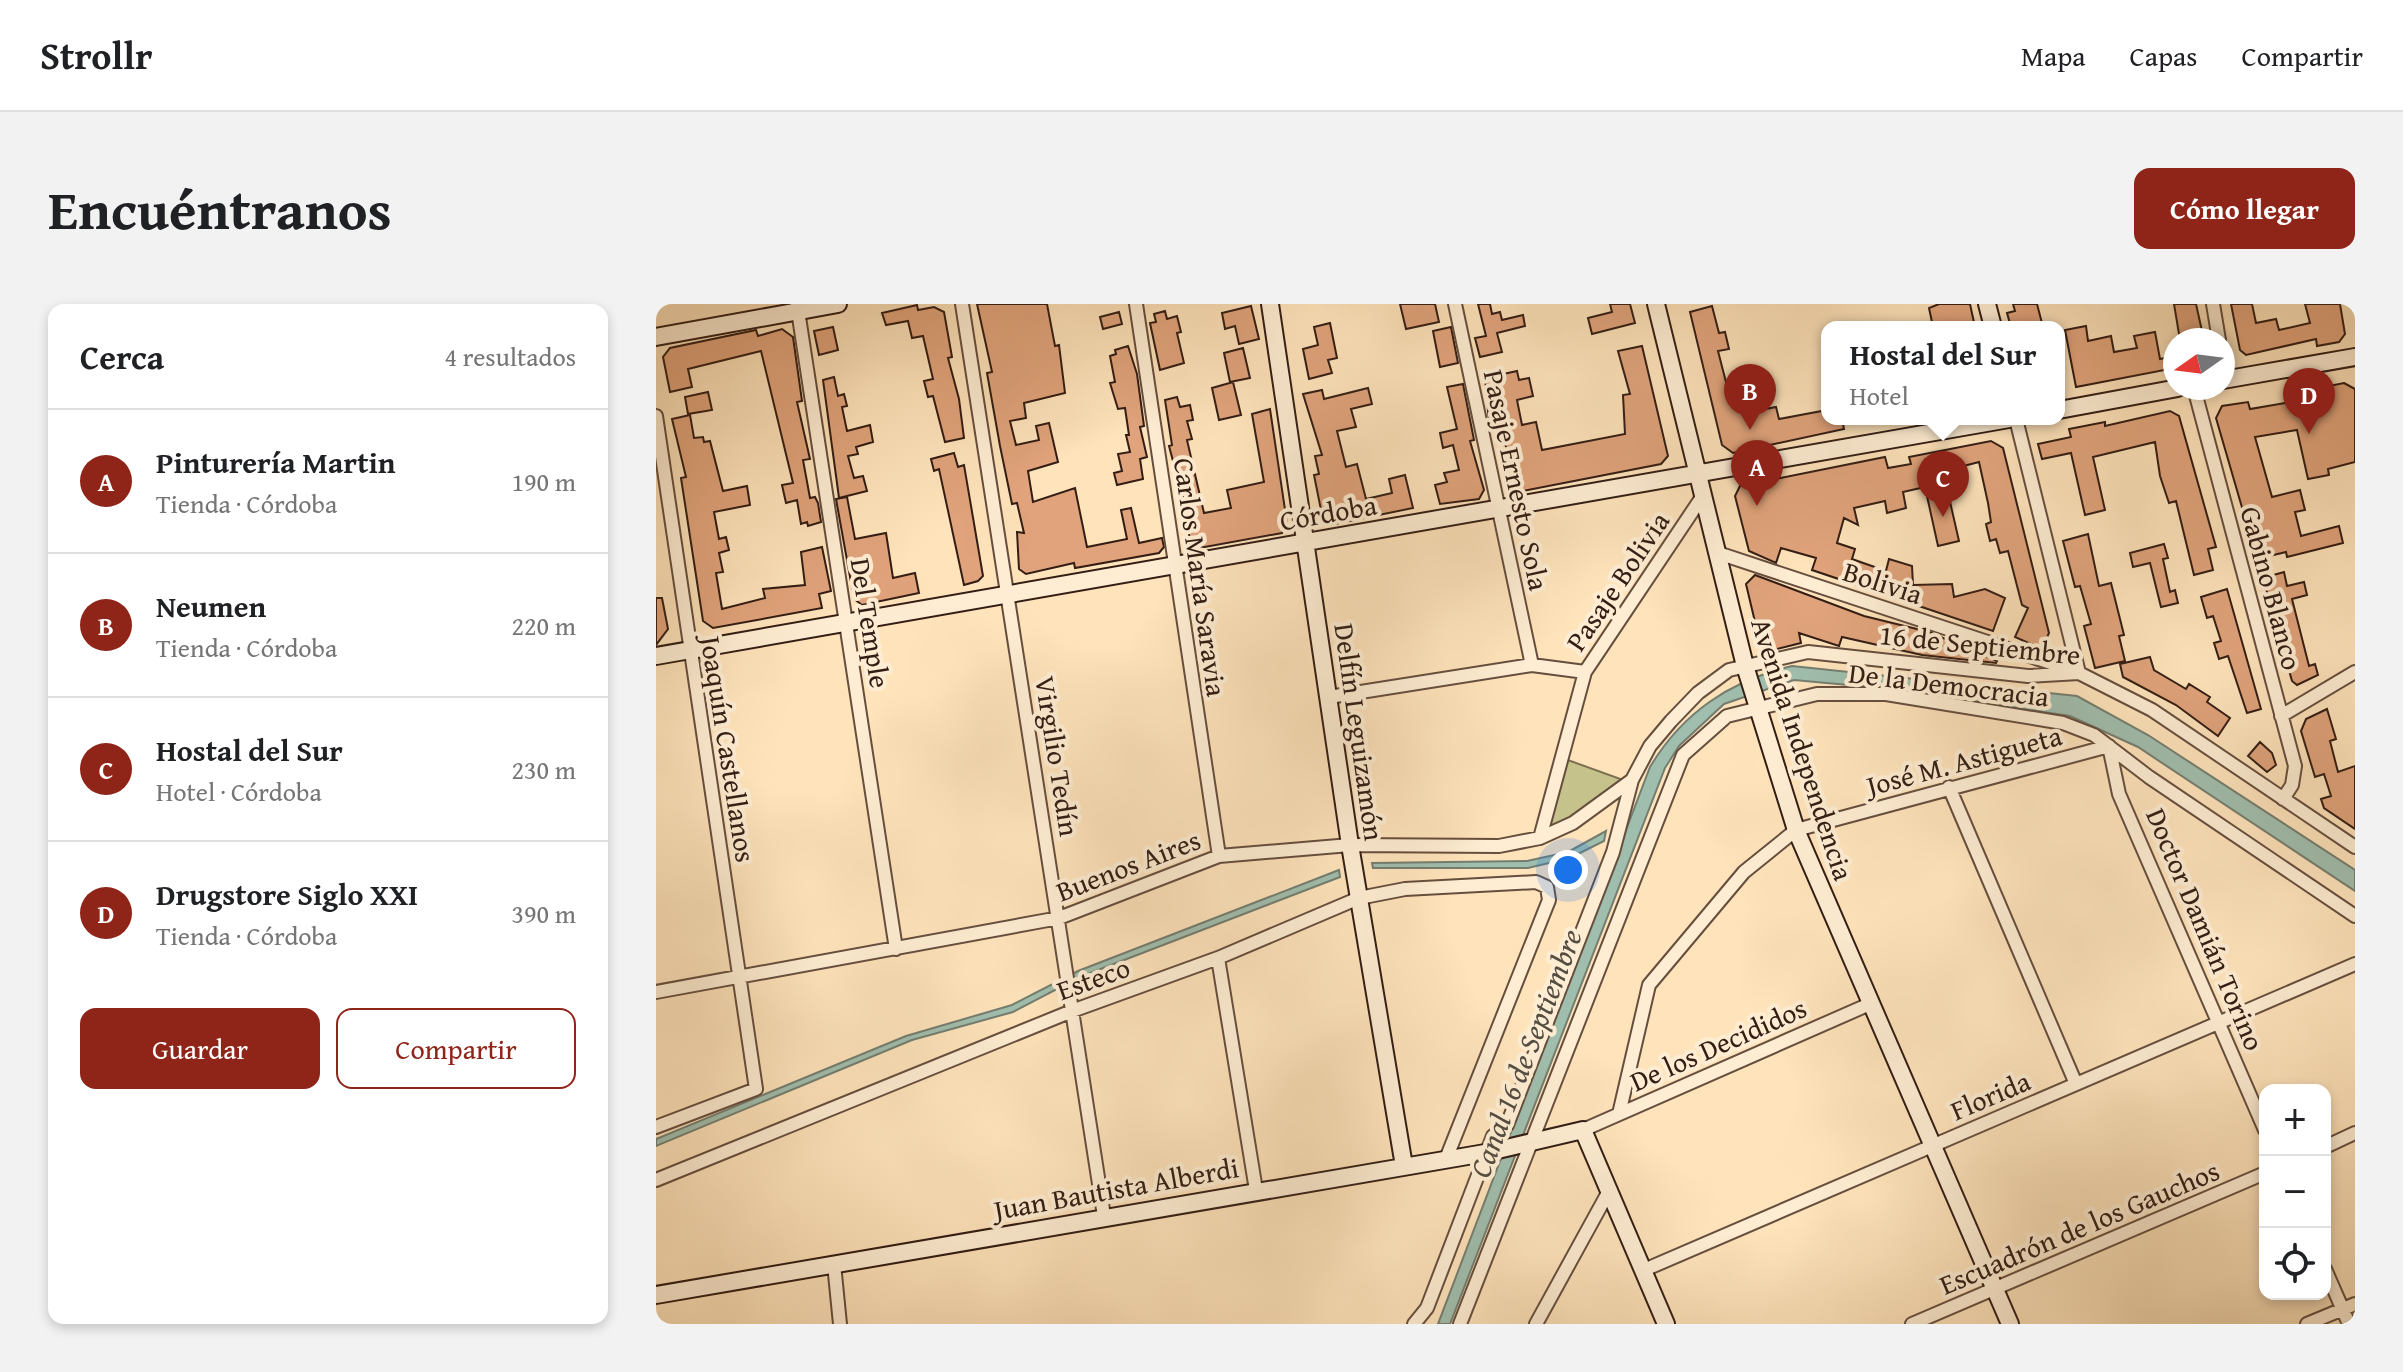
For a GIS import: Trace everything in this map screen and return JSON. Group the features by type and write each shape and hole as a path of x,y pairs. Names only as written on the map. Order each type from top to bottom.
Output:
{"main road":[{"path":"656,337 798,308 838,304"},
{"name":"Delfín Leguizamón","path":"1270,304 1350,845 1404,1166"},
{"name":"Avenida Independencia","path":"1656,304 1745,666 1796,830 2010,1324"},
{"path":"2235,377 2355,357"},
{"path":"2065,409 2163,391"},
{"name":"Córdoba","path":"656,656 1975,425"},
{"path":"1583,1130 1666,1324"},
{"name":"Juan Bautista Alberdi","path":"656,1295 1485,1153 1583,1130"}],"street":[{"name":"Virgilio Tedín","path":"962,304 1104,1216"},
{"name":"Carlos María Saravia","path":"1136,304 1219,856"},
{"name":"Pasaje Ernesto Sola","path":"1455,304 1532,665"},
{"path":"2213,304 2217,328"},
{"name":"Del Temple","path":"798,308 896,949"},
{"name":"Gabino Blanco","path":"2197,400 2295,766 2292,785 2283,799"},
{"name":"Joaquín Castellanos","path":"656,416 756,1089 656,1127"},
{"path":"2017,425 2079,673"},
{"name":"Pasaje Bolivia","path":"1540,838 1585,672 1704,494"},
{"name":"Bolivia","path":"1718,553 2079,673"},
{"name":"16 de Septiembre","path":"1745,666 1808,652 2028,676 2079,673 2152,710 2355,847"},
{"path":"1329,697 1532,665 1585,672"},
{"name":"Buenos Aires","path":"656,992 1059,918 1219,856 1350,845 1499,846 1540,838 1573,823 1632,780 1650,746 1698,693 1729,670 1745,666"},
{"path":"2281,716 2355,672"},
{"name":"De la Democracia","path":"1460,1324 1683,755 1727,716 1817,694 1886,694 2063,723 2094,735 2149,777 2355,916"},
{"name":"José M. Astigueta","path":"1619,1114 1649,985 1744,872 1796,830 2109,746"},
{"name":"Doctor Damián Torino","path":"2109,746 2119,794 2259,1116"},
{"path":"1414,1324 1427,1308 1485,1153 1493,1136 1507,1125 1613,852 1632,780"},
{"path":"1949,787 2076,1084"},
{"name":"Esteco","path":"656,1180 1072,1011 1218,958 1359,898 1405,889 1536,882 1547,887 1549,900 1446,1159"},
{"path":"1218,958 1256,1190"},
{"name":"Florida","path":"1644,1270 2355,964"},
{"name":"De los Decididos","path":"1583,1130 1872,1003"},
{"path":"2331,1144 2355,1133"},
{"name":"Escuadrón de los Gauchos","path":"1912,1324 2259,1176"},
{"path":"1536,1324 1609,1191"},
{"path":"834,1264 840,1324"},
{"path":"2331,1283 2349,1324"},
{"path":"2307,1324 2355,1304"}],"shaded area":[{"path":"1792,666 2077,696 2148,735 2355,870 2355,891 2138,747 2070,716 1881,688 1794,680 1724,704 1679,746 1665,768 1450,1324 1438,1324 1650,767 1677,730 1710,702 1748,680"},
{"path":"1565,759 1626,781 1572,820 1544,832"},
{"path":"1606,831 1604,841 1570,858 1528,868 1373,868 1372,863 1527,861 1568,852"},
{"path":"1339,870 1340,877 1080,977 1013,1012 912,1040 656,1146 656,1139 906,1036 1012,1005 1078,971"}],"building":[{"path":"977,304 1047,304 1055,346 1059,345 1065,393 1024,403 1026,418 1010,421 1016,445 1039,440 1036,426 1049,423 1058,462 1028,471 1033,502 1075,488 1087,547 1127,539 1121,510 1131,508 1139,543 1162,538 1164,547 1159,553 1075,568 1074,563 1026,574 1019,569 1017,532 1024,533 1017,503 1012,504 1000,446 987,373 992,372"},
{"path":"1400,304 1435,304 1439,322 1406,329"},
{"path":"1478,304 1490,304 1492,314 1500,312 1502,320 1523,315 1525,326 1497,333 1502,352 1480,357 1475,338 1486,336"},
{"path":"1610,304 1630,304 1635,323 1592,334 1588,318 1612,312"},
{"path":"1939,304 1970,304 1974,321 1932,321 1929,308"},
{"path":"2013,304 2037,304 2041,321 2009,321 2007,313 2015,311"},
{"path":"2174,304 2196,304 2201,328 2178,328"},
{"path":"2231,304 2252,304 2256,323 2276,319 2279,330 2310,323 2305,304 2340,304 2345,334 2339,342 2317,346 2316,339 2246,355 2240,350"},
{"path":"917,305 918,310 934,307 944,312 952,357 948,358 959,399 964,438 945,442 933,396 928,397 924,381 933,379 923,336 912,338 908,321 886,325 882,313"},
{"path":"1251,306 1259,339 1239,344 1235,326 1225,329 1222,313"},
{"path":"1712,306 1719,333 1725,332 1729,349 1718,351 1728,390 1748,385 1755,411 1776,407 1779,419 1821,411 1821,425 1843,425 1844,429 1733,453 1722,445 1690,312"},
{"path":"1165,311 1167,319 1177,316 1181,332 1177,333 1184,363 1160,370 1150,323 1156,322 1154,314"},
{"path":"1119,312 1122,324 1103,329 1100,317"},
{"path":"1330,323 1337,358 1328,360 1332,373 1309,379 1303,349 1318,345 1314,327"},
{"path":"2086,326 2088,341 2111,336 2114,352 2137,348 2134,336 2155,332 2160,359 2163,358 2163,370 2076,387 2065,330"},
{"path":"833,327 838,350 819,355 814,331"},
{"path":"1451,327 1458,363 1440,367 1433,331"},
{"path":"782,329 793,337 802,401 797,402 810,459 803,460 810,498 815,497 818,503 821,522 808,526 807,522 801,524 797,500 786,503 782,485 793,483 761,351 688,369 692,387 670,392 663,357 670,348 756,330 758,336"},
{"path":"1128,346 1137,374 1144,426 1140,427 1147,457 1140,459 1143,479 1117,485 1114,473 1122,471 1118,454 1130,452 1125,408 1118,409 1110,383 1115,382 1110,356 1116,354 1115,350"},
{"path":"1642,346 1668,456 1661,464 1513,493 1507,488 1501,458 1508,457 1504,437 1500,420 1489,421 1485,378 1517,371 1519,380 1529,378 1533,396 1517,400 1522,425 1536,422 1542,450 1625,434 1623,395 1630,394 1618,351"},
{"path":"1243,348 1250,378 1230,382 1224,353"},
{"path":"834,377 838,396 844,394 847,406 842,407 847,431 870,425 873,442 856,447 858,454 848,456 854,478 863,476 867,491 839,498 823,380"},
{"path":"1233,382 1241,415 1219,420 1212,388"},
{"path":"2344,383 2355,389 2355,462 2328,469 2329,475 2308,479 2297,430 2255,437 2272,497 2300,490 2305,510 2295,512 2301,536 2339,526 2343,543 2287,557 2286,552 2257,559 2216,418 2222,406 2248,402 2250,409 2291,402 2289,394"},
{"path":"1463,384 1474,440 1470,441 1484,490 1479,499 1440,504 1435,485 1447,482 1444,473 1459,470 1453,445 1443,448 1440,433 1457,429 1447,387"},
{"path":"1368,388 1372,404 1351,409 1356,427 1337,431 1346,467 1357,464 1366,499 1392,493 1389,479 1405,475 1413,508 1330,525 1323,520 1314,475 1319,474 1315,456 1322,455 1303,394 1322,390 1324,399"},
{"path":"708,392 712,410 688,414 685,397"},
{"path":"1177,397 1180,407 1190,405 1193,420 1187,421 1192,439 1187,440 1204,513 1231,508 1227,490 1264,482 1252,414 1270,409 1287,523 1282,533 1194,549 1184,538 1189,537 1189,523 1177,460 1173,461 1169,446 1172,445 1165,400"},
{"path":"2170,411 2179,416 2216,547 2208,549 2213,570 2194,575 2176,501 2169,503 2160,476 2155,442 2093,457 2105,510 2085,515 2071,453 2042,459 2038,444 2071,437 2069,429 2105,422 2105,426"},
{"path":"690,415 694,438 703,437 704,442 710,441 723,491 747,486 750,505 714,512 719,539 726,537 729,550 719,553 723,572 716,573 722,609 765,598 763,589 805,585 801,552 822,547 831,591 819,594 822,608 713,628 703,621 681,478 686,477 672,419"},
{"path":"1991,441 2003,448 2049,633 2042,649 2015,637 2028,608 2022,605 2008,551 2000,553 1996,539 1990,541 1986,524 1991,522 1979,462 1956,468 1961,490 1948,493 1959,541 1938,546 1925,487 1903,492 1906,508 1887,513 1885,501 1854,508 1858,525 1844,518 1837,543 1855,549 1852,559 1886,571 1889,559 1912,566 1913,585 1952,584 1954,597 1985,589 2005,598 1993,631 1812,570 1816,558 1781,548 1776,563 1749,551 1735,496 1740,486 1885,457 1888,468 1911,464 1909,457"},
{"path":"954,453 958,467 964,465 983,576 964,585 939,469 934,471 931,459"},
{"path":"847,497 855,539 886,533 893,578 915,573 919,593 862,605 854,599 836,499"},
{"path":"2088,534 2099,586 2111,583 2124,635 2119,636 2125,661 2095,668 2084,626 2091,624 2080,586 2075,587 2063,541"},
{"path":"2164,544 2168,558 2163,559 2170,592 2175,590 2178,603 2161,607 2150,563 2133,567 2130,553"},
{"path":"2284,572 2287,586 2304,582 2307,595 2292,599 2309,666 2315,664 2318,675 2297,685 2292,681 2263,578"},
{"path":"1755,575 1864,616 1929,632 1997,661 1922,655 1842,637 1839,646 1799,633 1801,643 1769,651 1760,643 1746,584"},
{"path":"2227,589 2261,709 2247,713 2228,656 2219,659 2214,643 2221,641 2213,616 2207,618 2201,597"},
{"path":"656,598 662,598 668,629 656,645"},
{"path":"2150,657 2154,670 2186,689 2189,684 2210,697 2207,702 2230,718 2218,736 2176,705 2123,677 2120,664"},
{"path":"2327,709 2336,739 2330,741 2338,772 2355,766 2355,829 2324,808 2321,799 2331,796 2324,774 2315,777 2301,731 2306,719"},
{"path":"2260,742 2272,753 2276,765 2267,772 2248,756"}],"place":[{"name":"Neumen","path":"1750,430"},
{"name":"Drugstore Siglo XXI","path":"2309,434"},
{"name":"Pinturería Martin","path":"1757,506"},
{"name":"Hostal del Sur","path":"1943,517"}],"water label":[{"name":"Canal 16 de Septiembre","path":"1525,1053"}]}
